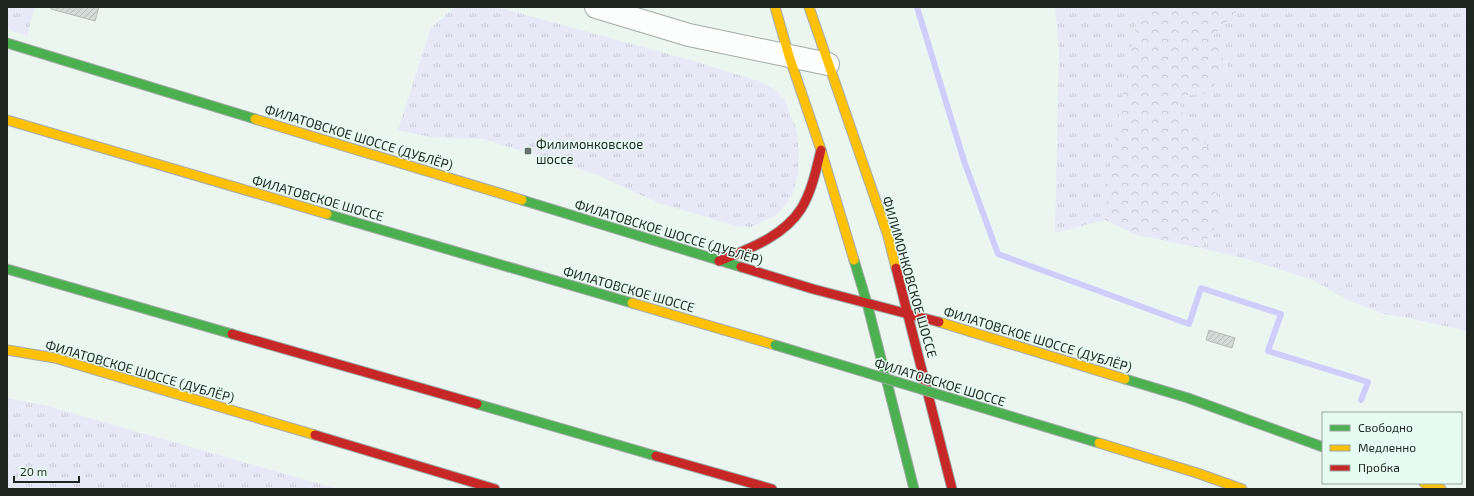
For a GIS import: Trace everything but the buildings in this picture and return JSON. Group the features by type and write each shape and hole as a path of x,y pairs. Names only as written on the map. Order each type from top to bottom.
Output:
{"main road":[{"path":"775,7 789,56 821,150 867,303 914,489"},
{"name":"ФИЛИМОНКОВСКОЕ ШОССЕ","path":"809,7 888,236 952,489"},
{"name":"ФИЛАТОВСКОЕ ШОССЕ (ДУБЛЁР)","path":"7,43 813,290 965,329 1188,398 1322,447"},
{"name":"ФИЛАТОВСКОЕ ШОССЕ","path":"7,120 774,346 1196,473 1242,489"},
{"path":"720,261 772,237 790,223 798,214 808,196 821,150"},
{"path":"7,269 772,489"},
{"name":"ФИЛАТОВСКОЕ ШОССЕ (ДУБЛЁР)","path":"7,350 55,358 495,489"},
{"path":"1427,484 1441,489"}],"street":[{"path":"596,7 689,35 828,64"}],"green space":[{"path":"7,7 35,7 27,36 7,29"},
{"path":"455,7 497,7 683,58 759,81 774,89 784,99 797,131 799,157 798,174 792,196 778,214 751,227 736,226 656,202 593,173 483,139 430,137 398,130 431,28"},
{"path":"1055,7 1139,7 1108,178 1105,220 1055,233 1059,50"},
{"path":"1139,7 1245,7 1236,12 1212,37 1228,67 1208,93 1177,96 1188,128 1212,151 1212,183 1223,215 1201,248 1137,235 1105,220 1108,178"},
{"path":"1245,7 1283,7 1291,11 1321,7 1467,7 1467,331 1384,314 1350,301 1313,280 1246,259 1201,248 1223,215 1212,183 1212,151 1188,128 1177,96 1208,93 1228,67 1211,37 1236,12"},
{"path":"1283,7 1321,7 1291,11"},
{"path":"7,398 44,405 338,489 7,489"}],"waterway":[{"path":"917,7 964,161 998,254 1189,324 1201,288 1281,314 1268,351 1368,382 1361,400"}],"traffic: fast":[{"path":"7,43 255,119"},
{"path":"522,200 741,267"},
{"path":"327,214 632,303"},
{"path":"854,260 867,303 914,489"},
{"path":"7,269 232,334"},
{"path":"775,345 1099,443"},
{"path":"1125,379 1188,398 1322,447"},
{"path":"477,404 656,456"}],"traffic: slow":[{"path":"775,7 789,56 821,150 854,260"},
{"path":"809,7 888,236 896,268"},
{"path":"255,119 522,200"},
{"path":"7,120 327,214"},
{"path":"632,303 775,345"},
{"path":"939,322 1125,379"},
{"path":"7,350 55,358 315,435"},
{"path":"1099,443 1197,473"},
{"path":"1197,473 1242,489"},
{"path":"1427,484 1441,489"}],"traffic: jam":[{"path":"719,261 753,247 775,235 793,219 801,209 808,195 821,150"},
{"path":"741,267 813,289 939,322"},
{"path":"896,268 952,489"},
{"path":"232,334 477,404"},
{"path":"315,435 495,489"},
{"path":"656,456 772,489"}],"place":[{"name":"Филимонковское шоссе","path":"528,151"}]}
